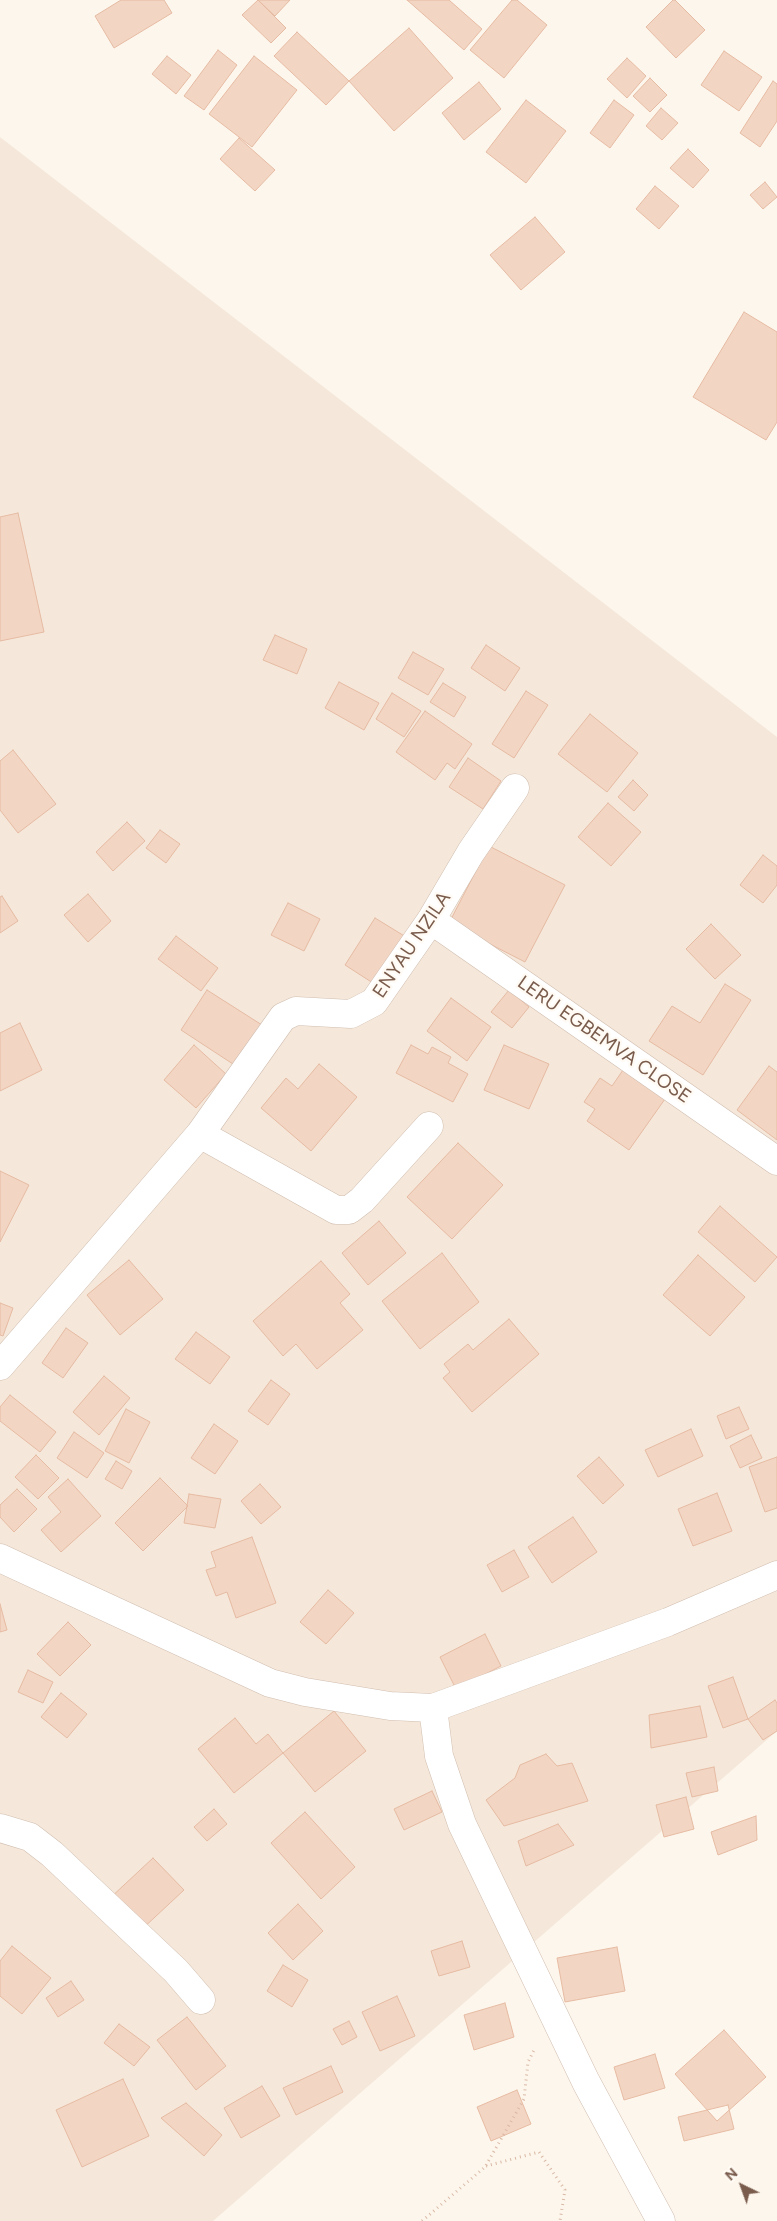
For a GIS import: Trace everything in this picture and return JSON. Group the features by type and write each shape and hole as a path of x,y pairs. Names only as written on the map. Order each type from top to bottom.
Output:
{"street":[{"name":"ENYAU NZILA","path":"0,1366 200,1134 283,1017 296,1011 351,1014 374,1002 431,920 471,852 515,788"},
{"name":"LERU EGBEMVA CLOSE","path":"431,920 777,1160"},
{"path":"200,1134 336,1210 349,1210 362,1200 429,1126"},
{"path":"0,1558 270,1682 305,1692 390,1706 433,1708 668,1622 777,1575"},
{"path":"433,1708 439,1756 462,1824 586,2082 661,2221"},
{"path":"0,1828 30,1837 52,1854 176,1971 201,2000"}],"path":[{"path":"422,2221 486,2167 524,2099 528,2062 553,2012"},
{"path":"486,2167 539,2152 564,2190 560,2221"}],"shaded area":[{"path":"0,137 777,737 777,1731 213,2221 0,2221"}],"building":[{"path":"121,0 164,0 172,13 114,48 95,16"},
{"path":"258,0 286,28 271,43 242,15"},
{"path":"258,0 290,0 275,16"},
{"path":"407,0 449,0 482,29 464,50"},
{"path":"512,0 517,0 547,25 504,78 470,50"},
{"path":"673,0 705,30 676,58 646,27"},
{"path":"409,28 453,78 394,131 349,81"},
{"path":"297,32 349,81 326,105 274,56"},
{"path":"218,50 237,65 204,110 184,96"},
{"path":"724,51 762,77 739,111 701,85"},
{"path":"167,56 191,75 176,94 152,74"},
{"path":"254,56 297,90 252,147 209,114"},
{"path":"627,58 646,76 627,98 607,79"},
{"path":"650,78 667,95 650,112 633,96"},
{"path":"773,81 777,84 777,121 760,147 740,133"},
{"path":"479,82 501,109 464,140 442,113"},
{"path":"526,100 566,131 526,183 486,152"},
{"path":"614,100 634,115 610,148 590,133"},
{"path":"661,108 678,123 662,140 646,126"},
{"path":"239,138 275,170 255,191 220,159"},
{"path":"688,149 709,170 693,188 670,168"},
{"path":"765,182 777,197 763,209 750,195"},
{"path":"655,186 679,206 659,229 636,209"},
{"path":"535,217 565,252 521,290 490,255"},
{"path":"744,312 777,332 777,422 766,440 693,397"},
{"path":"18,513 44,632 0,641 0,517"},
{"path":"275,635 307,649 297,674 263,660"},
{"path":"486,645 520,668 505,691 471,668"},
{"path":"413,652 444,669 428,695 398,678"},
{"path":"339,682 379,703 364,730 325,708"},
{"path":"443,683 466,697 454,717 430,702"},
{"path":"526,691 548,705 514,758 492,744"},
{"path":"392,693 421,711 404,737 376,719"},
{"path":"425,711 472,744 455,769 447,763 435,780 396,752"},
{"path":"590,714 638,753 607,792 558,754"},
{"path":"13,750 56,804 18,833 0,810 0,761"},
{"path":"468,758 501,781 483,809 449,787"},
{"path":"633,780 648,795 634,811 618,797"},
{"path":"608,803 641,832 611,866 578,837"},
{"path":"127,822 145,841 113,871 96,852"},
{"path":"160,830 180,844 166,863 146,848"},
{"path":"489,846 565,885 525,962 449,923"},
{"path":"763,855 777,866 777,885 763,903 740,885"},
{"path":"88,894 111,921 88,942 64,915"},
{"path":"2,896 18,921 0,933 0,897"},
{"path":"288,903 320,919 304,951 271,935"},
{"path":"375,918 406,937 376,985 345,965"},
{"path":"711,924 741,955 715,979 686,949"},
{"path":"176,936 218,968 201,991 158,959"},
{"path":"725,984 751,1000 703,1075 649,1041 672,1006 700,1023"},
{"path":"207,990 262,1025 236,1066 181,1030"},
{"path":"509,990 529,1007 512,1028 491,1012"},
{"path":"451,998 491,1027 467,1061 427,1031"},
{"path":"20,1023 42,1070 0,1091 0,1033"},
{"path":"194,1045 226,1074 196,1108 164,1080"},
{"path":"411,1045 428,1054 432,1047 451,1057 448,1063 468,1074 453,1102 396,1073"},
{"path":"504,1045 549,1064 529,1109 484,1090"},
{"path":"319,1064 357,1097 311,1151 261,1108 286,1078 298,1089"},
{"path":"769,1066 777,1072 777,1140 737,1110"},
{"path":"623,1070 665,1099 629,1150 587,1121 595,1109 584,1102 600,1078 612,1086"},
{"path":"458,1143 503,1185 452,1239 407,1197"},
{"path":"0,1171 29,1185 0,1242"},
{"path":"720,1206 777,1257 755,1282 698,1232"},
{"path":"379,1221 406,1253 368,1285 342,1253"},
{"path":"442,1253 479,1302 420,1349 382,1301"},
{"path":"698,1255 745,1297 710,1336 663,1295"},
{"path":"129,1260 163,1299 120,1335 87,1295"},
{"path":"321,1261 350,1294 340,1303 363,1330 317,1369 296,1344 283,1356 253,1321"},
{"path":"0,1303 13,1308 3,1336 0,1335"},
{"path":"509,1319 539,1354 472,1412 443,1378 450,1372 444,1364 468,1344 473,1350"},
{"path":"66,1328 88,1343 63,1378 42,1363"},
{"path":"196,1332 230,1357 210,1384 175,1359"},
{"path":"104,1376 130,1398 99,1435 73,1412"},
{"path":"271,1380 290,1394 268,1425 248,1411"},
{"path":"10,1395 56,1432 40,1452 0,1421 0,1407"},
{"path":"739,1407 749,1429 726,1439 717,1416"},
{"path":"126,1409 150,1422 129,1463 105,1451"},
{"path":"214,1424 238,1441 215,1474 191,1458"},
{"path":"691,1429 703,1456 658,1477 645,1450"},
{"path":"74,1432 104,1453 87,1478 57,1458"},
{"path":"751,1435 762,1458 740,1468 730,1446"},
{"path":"36,1455 59,1478 38,1499 15,1477"},
{"path":"599,1457 624,1485 603,1504 577,1476"},
{"path":"777,1457 777,1508 765,1512 749,1467"},
{"path":"116,1461 132,1471 122,1489 105,1479"},
{"path":"160,1478 188,1506 143,1551 115,1523"},
{"path":"68,1479 101,1516 61,1552 41,1530 61,1512 48,1497"},
{"path":"260,1484 281,1507 261,1524 241,1501"},
{"path":"17,1489 37,1509 14,1532 0,1517 0,1505"},
{"path":"717,1493 732,1531 693,1546 678,1509"},
{"path":"189,1494 221,1499 215,1528 184,1523"},
{"path":"573,1517 597,1552 552,1583 528,1547"},
{"path":"252,1537 276,1603 236,1618 227,1592 216,1596 206,1570 216,1567 211,1552"},
{"path":"514,1550 529,1577 502,1592 487,1565"},
{"path":"328,1590 354,1613 326,1644 300,1622"},
{"path":"0,1604 7,1630 0,1632"},
{"path":"68,1622 91,1645 60,1676 37,1654"},
{"path":"485,1634 501,1666 456,1689 440,1657"},
{"path":"28,1670 53,1682 43,1703 18,1692"},
{"path":"733,1677 748,1719 723,1728 708,1686"},
{"path":"61,1693 87,1714 67,1738 41,1717"},
{"path":"775,1700 777,1703 777,1731 763,1740 748,1719"},
{"path":"700,1706 707,1737 651,1748 649,1715"},
{"path":"334,1711 366,1751 315,1792 283,1753"},
{"path":"235,1718 256,1744 268,1734 283,1753 234,1793 198,1749"},
{"path":"546,1754 557,1766 572,1763 588,1801 504,1826 486,1800 515,1778 520,1765"},
{"path":"714,1767 718,1791 692,1797 686,1773"},
{"path":"432,1791 442,1812 404,1830 394,1809"},
{"path":"686,1797 694,1829 664,1837 656,1805"},
{"path":"214,1809 227,1824 207,1841 194,1827"},
{"path":"305,1812 355,1867 321,1899 271,1843"},
{"path":"756,1816 757,1840 718,1855 711,1832"},
{"path":"558,1824 574,1845 526,1866 518,1841"},
{"path":"153,1858 184,1890 140,1931 109,1899"},
{"path":"298,1904 323,1931 293,1960 268,1933"},
{"path":"462,1941 470,1967 439,1976 431,1951"},
{"path":"12,1946 51,1978 22,2014 0,1996 0,1961"},
{"path":"617,1947 625,1991 565,2002 557,1958"},
{"path":"283,1965 308,1980 292,2007 267,1991"},
{"path":"71,1981 84,2000 58,2017 46,1998"},
{"path":"397,1996 415,2036 380,2051 362,2012"},
{"path":"505,2003 514,2037 474,2050 464,2015"},
{"path":"187,2017 226,2066 196,2090 157,2040"},
{"path":"349,2021 357,2037 342,2045 333,2029"},
{"path":"119,2024 150,2047 134,2066 104,2043"},
{"path":"724,2030 766,2077 717,2121 675,2074"},
{"path":"655,2054 665,2088 624,2100 614,2067"},
{"path":"331,2066 343,2092 296,2115 283,2088"},
{"path":"123,2079 149,2136 82,2167 56,2110"},
{"path":"262,2086 280,2116 241,2138 224,2108"},
{"path":"517,2090 531,2124 491,2141 477,2107"},
{"path":"186,2103 222,2135 204,2156 161,2118"},
{"path":"728,2105 734,2129 684,2141 678,2117"}]}
